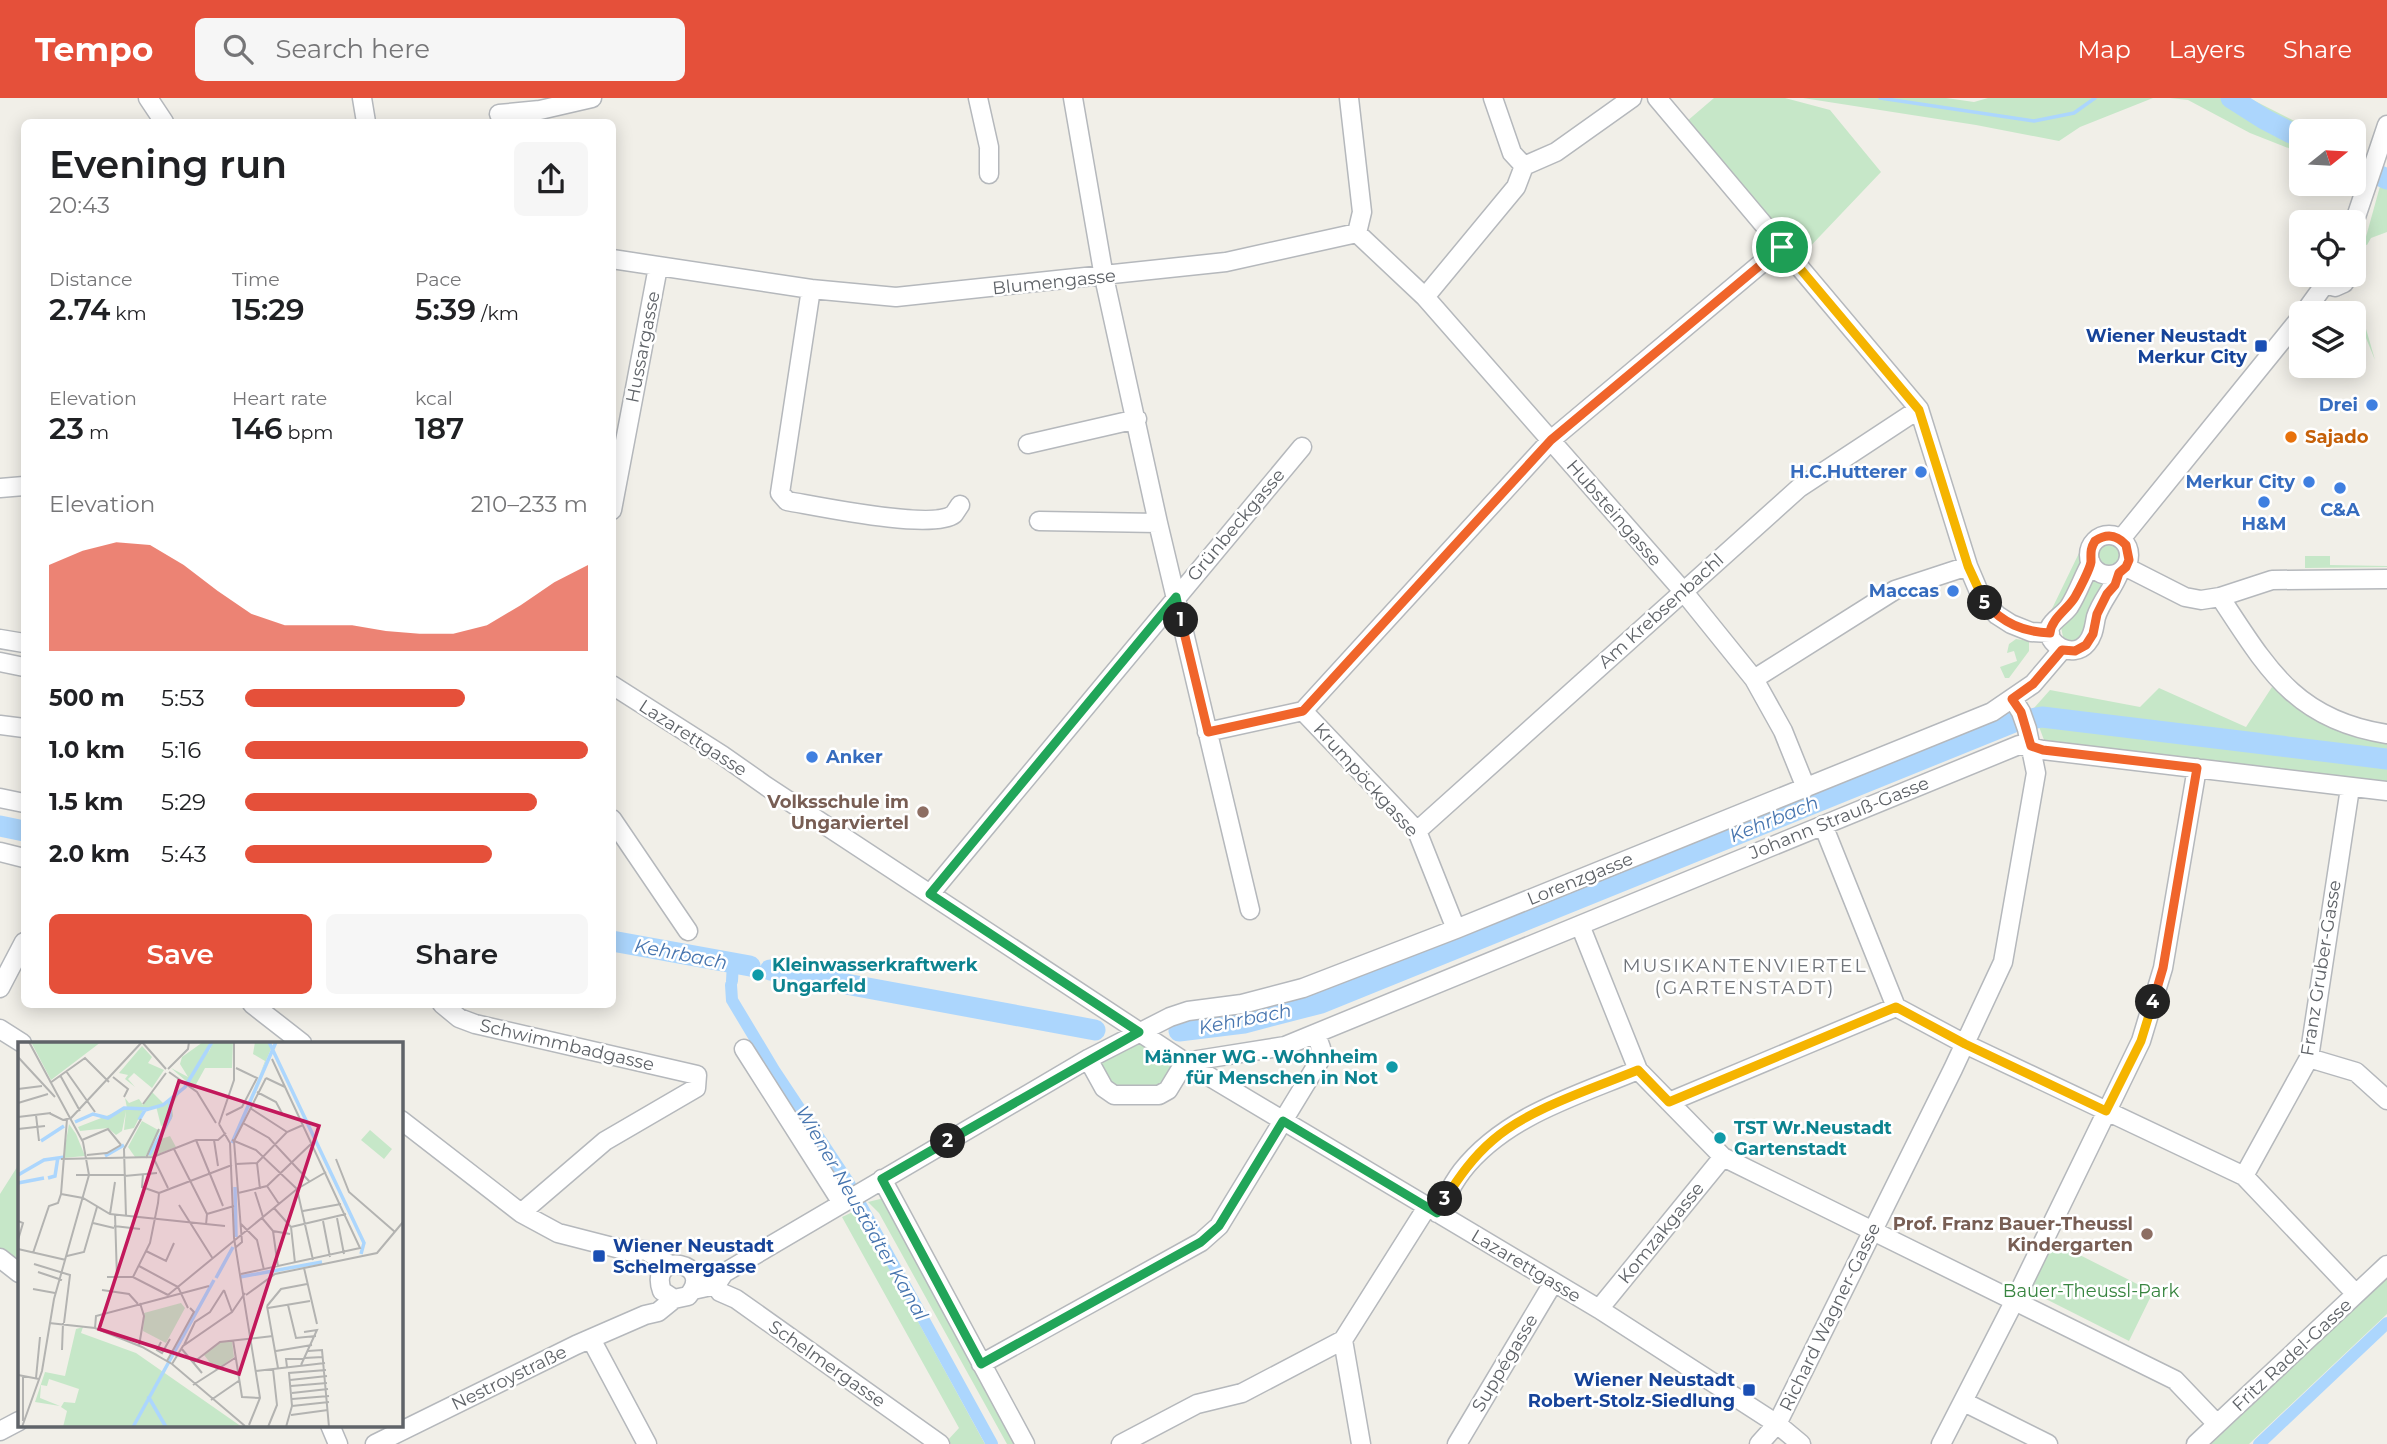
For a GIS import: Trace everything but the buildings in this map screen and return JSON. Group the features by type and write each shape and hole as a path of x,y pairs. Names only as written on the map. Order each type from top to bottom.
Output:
{"street":[{"path":"148,98 162,119"},
{"path":"362,98 366,119"},
{"path":"498,111 540,110 592,98"},
{"path":"978,98 989,147 989,174"},
{"path":"1073,98 1104,277 1158,523 1250,910"},
{"path":"1349,98 1362,212 1357,233"},
{"path":"1493,98 1512,153 1524,166"},
{"path":"1425,297 1516,187 1524,166 1556,152 1632,98"},
{"path":"1657,98 1919,410 1968,566 1982,600 1997,615 2031,632 2050,633"},
{"path":"2358,210 2387,125"},
{"name":"Blumengasse","path":"616,260 811,289 896,298 1226,262 1357,233"},
{"name":"Hubsteingasse","path":"1357,233 1425,297 1683,591 1754,679 1783,731 1806,788"},
{"path":"1208,732 1303,711 1551,440 1782,247"},
{"name":"Hussargasse","path":"616,489 658,267"},
{"path":"811,289 779,493 787,501 871,515 932,520 953,514 960,505"},
{"path":"2121,539 2289,332"},
{"name":"Am Krebsenbachl","path":"1417,831 1799,488 1919,410"},
{"path":"1028,444 1137,419"},
{"name":"Grünbeckgasse","path":"930,894 1302,447"},
{"path":"0,488 21,486"},
{"path":"1040,521 1158,523"},
{"path":"2091,563 2068,608 2050,626 2054,642 2062,650 2075,651 2086,645 2093,634 2097,614 2115,585 2122,570 2129,552 2121,539 2108,536 2095,541 2089,555 2095,570 2111,576 2122,570"},
{"path":"1754,679 1895,590 1968,566"},
{"path":"2122,570 2185,597 2201,600 2220,597 2272,580 2387,579"},
{"path":"2220,597 2264,664 2296,697 2363,731 2387,734"},
{"path":"0,639 21,642"},
{"name":"Lorenzgasse","path":"720,1279 878,1182 1088,1059 1170,1017 1188,1011 1242,1004 1303,988 1456,929 1992,712 2023,722 2033,684 2062,650"},
{"path":"0,663 21,666"},
{"name":"Lazarettgasse","path":"616,688 1185,1062 1599,1309 1777,1424 1801,1444"},
{"name":"Krumpöckgasse","path":"1303,711 1417,831 1456,929"},
{"name":"Johann Strauß-Gasse","path":"2023,722 2043,750 2387,791"},
{"name":"Johann Strauß-Gasse","path":"1185,1062 1276,1048 1316,1034 2019,745 2023,722"},
{"name":"Richard Wagner-Gasse","path":"1759,1444 1777,1424 2003,962 2036,773 2023,722"},
{"path":"0,724 21,728"},
{"path":"1941,1444 2015,1300 2141,1041 2163,968 2197,768"},
{"name":"Franz Gruber-Gasse","path":"2244,1177 2309,1058 2350,788"},
{"path":"0,798 21,802"},
{"path":"616,825 688,931"},
{"path":"1822,825 1896,1007 1965,1044 2244,1177 2356,1294"},
{"path":"0,852 21,857"},
{"path":"1580,925 1638,1070 1723,1157 2175,1380 2217,1424"},
{"path":"0,988 21,948"},
{"path":"1669,1102 1896,1007"},
{"path":"258,1008 301,1042"},
{"name":"Schwimmbadgasse","path":"447,1008 459,1018 475,1024 697,1075 696,1088 605,1141 521,1213"},
{"path":"0,1029 20,1042"},
{"path":"981,1364 1201,1242 1219,1226 1320,1060 1321,1048 1316,1034"},
{"path":"744,1049 844,1203"},
{"path":"2309,1058 2356,1072 2385,1095"},
{"path":"1088,1059 1104,1088 1115,1095 1159,1095 1168,1090 1185,1062"},
{"path":"1121,1444 1197,1404 1242,1393 1343,1340 1432,1210 1462,1171 1494,1138 1535,1113 1638,1070"},
{"path":"402,1121 521,1213 558,1233 632,1252 667,1283 685,1265 694,1283 720,1279"},
{"name":"Komzakgasse","path":"1599,1309 1723,1157"},
{"path":"878,1182 1025,1444"},
{"path":"0,1258 18,1272"},
{"name":"Fritz Radel-Gasse","path":"2196,1444 2387,1265"},
{"name":"Schelmergasse","path":"720,1279 736,1300 940,1444"},
{"name":"Nestroystraße","path":"375,1444 591,1339 658,1312 667,1283 682,1298 694,1283"},
{"name":"Suppégasse","path":"1457,1444 1553,1283"},
{"path":"591,1339 647,1444"},
{"path":"1343,1340 1361,1444"},
{"path":"1964,1402 2048,1444"},
{"path":"0,1431 18,1422"},
{"path":"330,1426 338,1444"}],"green space":[{"path":"1714,98 1785,98 1830,110 1881,172 1802,255 1686,122"},
{"path":"1803,98 1946,98 1974,102 1988,98 2153,98 2080,127 2059,141"},
{"path":"2170,98 2249,98 2290,119 2289,148 2250,133 2188,100"},
{"path":"2382,179 2387,182 2387,232 2371,238 2367,245 2366,237"},
{"path":"2366,329 2375,360 2366,338"},
{"path":"2109,544 2117,547 2120,555 2117,563 2109,566 2101,563 2098,555 2101,547"},
{"path":"2080,551 2078,579 2048,617"},
{"path":"2305,556 2330,556 2330,565 2387,567 2305,568"},
{"path":"2092,573 2111,579 2091,611 2080,639 2071,642 2063,637 2061,627"},
{"path":"2016,639 2029,641 2029,651 2009,678 2005,678 2000,667 2017,661 2014,651 2007,653 2009,644"},
{"path":"2272,687 2326,718 2387,737 2387,753 2034,708 2050,690 2140,707 2159,688 2246,727"},
{"path":"2038,724 2387,767 2387,784 2044,740"},
{"path":"1134,1044 1142,1045 1176,1066 1165,1086 1116,1089 1108,1084 1099,1063"},
{"path":"18,1166 18,1263 0,1248 0,1194"},
{"path":"884,1198 1019,1444 1007,1444 879,1213 868,1202"},
{"path":"857,1210 985,1444 951,1444 947,1441 959,1428 842,1217"},
{"name":"Bauer-Theussl-Park","path":"2054,1242 2153,1292 2129,1341 2030,1291"},
{"path":"2387,1278 2387,1314 2249,1444 2211,1444"}],"waterway":[{"path":"1880,98 2034,121 2074,113 2095,98"},
{"path":"2231,98 2289,132"},
{"path":"2366,169 2387,179"},
{"name":"Kehrbach","path":"1179,1031 1244,1023 1321,1003 2014,722 2042,717 2387,759"},
{"name":"Kehrbach","path":"0,826 21,830"},
{"name":"Kehrbach","path":"616,942 750,966"},
{"name":"Wiener Neustädter Kanal","path":"732,981 733,963"},
{"name":"Kehrbach","path":"770,970 1095,1030"},
{"name":"Wiener Neustädter Kanal","path":"731,985 732,1000 774,1070 847,1180 992,1444"},
{"name":"Wiener Neustädter Kanal","path":"2259,1444 2387,1323"}],"place":[{"name":"Wiener Neustadt Merkur City","path":"2261,346"},
{"name":"Drei","path":"2372,405"},
{"name":"Sajado","path":"2291,437"},
{"name":"H.C.Hutterer","path":"1921,472"},
{"name":"Merkur City","path":"2309,482"},
{"name":"C&A","path":"2340,488"},
{"name":"H&M","path":"2264,502"},
{"name":"Maccas","path":"1953,591"},
{"name":"Anker","path":"812,757"},
{"name":"Volksschule im Ungarviertel","path":"923,812"},
{"name":"Kleinwasserkraftwerk Ungarfeld","path":"758,975"},
{"name":"Männer WG - Wohnheim für Menschen in Not","path":"1392,1067"},
{"name":"TST Wr.Neustadt Gartenstadt","path":"1720,1138"},
{"name":"Prof. Franz Bauer-Theussl Kindergarten","path":"2147,1234"},
{"name":"Wiener Neustadt Schelmergasse","path":"599,1256"},
{"name":"Wiener Neustadt Robert-Stolz-Siedlung","path":"1749,1390"}],"district":[{"name":"MUSIKANTENVIERTEL (GARTENSTADT)","path":"1745,976"}],"route":[{"path":"1782,247 1919,410 1968,566 1982,600 1997,615 2031,632 2050,633 2050,626 2068,608 2080,587 2091,563 2089,555 2095,541 2101,537 2115,536 2121,539 2129,552 2126,567 2119,573 2115,585 2107,594 2097,614 2093,634 2086,645 2075,651 2062,650 2033,684 2012,699 2021,712 2031,746 2043,750 2197,768 2163,968 2141,1041 2106,1111 1965,1044 1896,1007 1669,1102 1638,1070 1535,1113 1494,1138 1462,1171 1437,1213 1283,1121 1219,1226 1201,1242 981,1364 882,1179 1139,1032 930,894 1176,597 1208,732 1303,711 1551,440 1782,247"}]}
